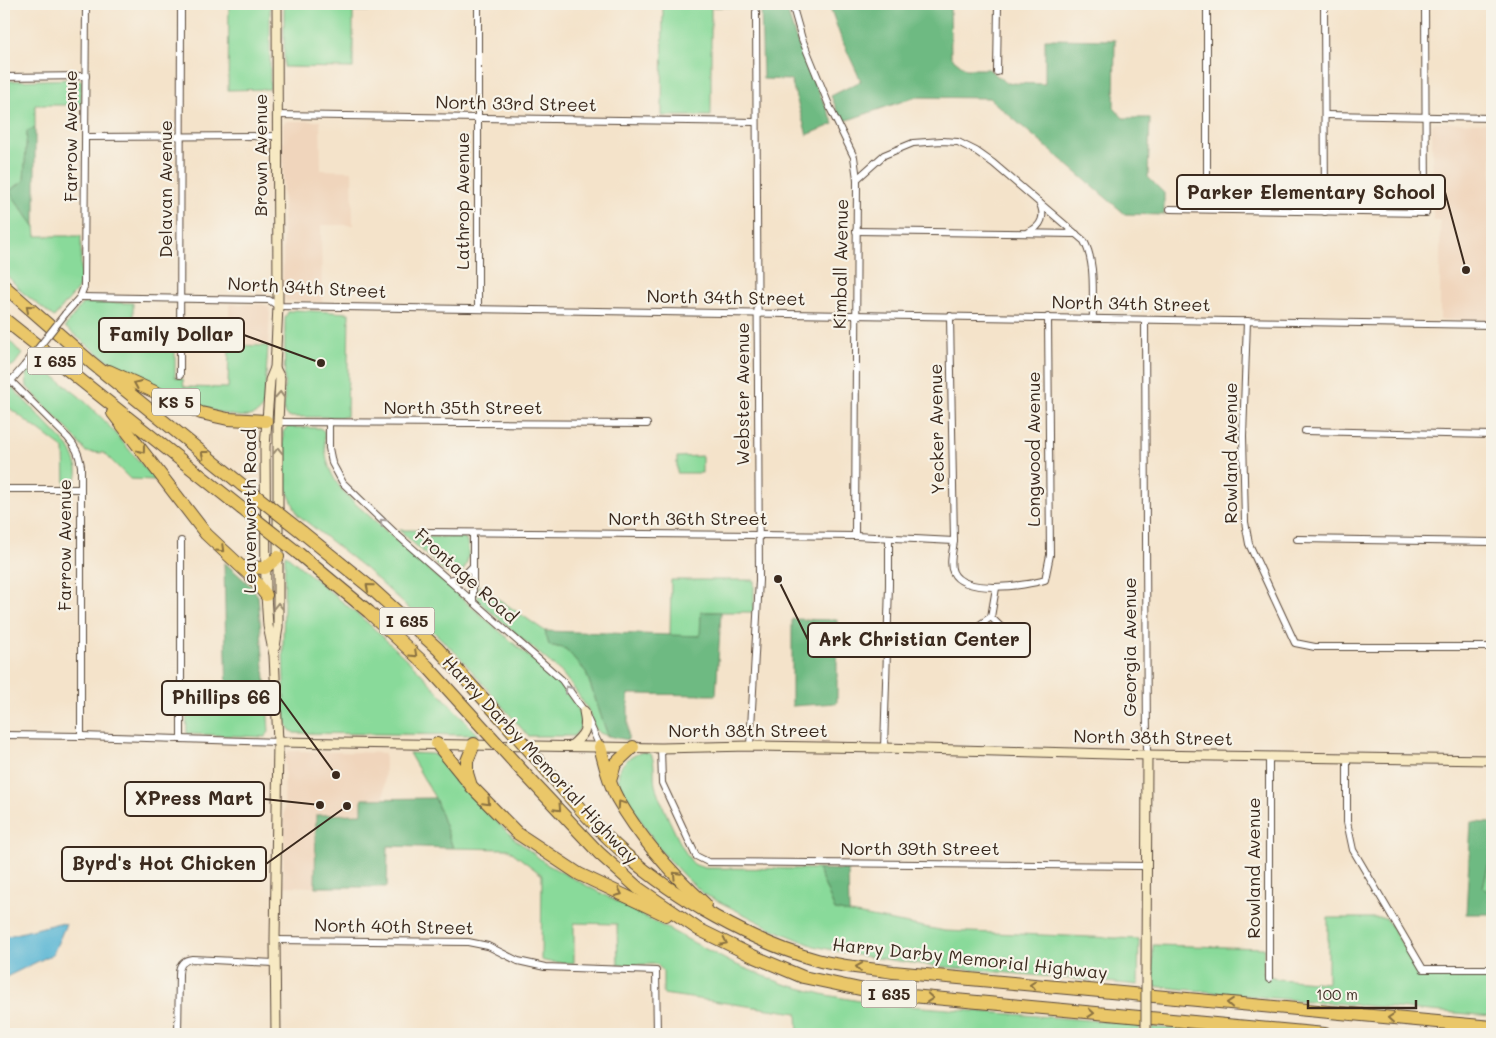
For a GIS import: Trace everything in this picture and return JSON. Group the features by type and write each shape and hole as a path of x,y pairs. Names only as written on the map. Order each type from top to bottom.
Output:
{"highway":[{"name":"Harry Darby Memorial Highway","path":"4,286 92,363 371,588 438,649 591,821 625,854 671,891 724,920 783,949 819,960 893,972 1492,1027"},
{"name":"Harry Darby Memorial Highway","path":"4,319 298,553 369,612 427,666 599,854 638,888 698,929 753,956 803,977 879,993 1325,1034"},
{"name":"KS 5","path":"92,363 201,413 228,419 272,421"},
{"path":"101,398 206,534 258,583 266,595"},
{"path":"243,568 266,568 278,556"},
{"path":"436,744 471,786 517,833 548,855 579,874 698,929"},
{"path":"471,786 467,773 467,761 474,744"},
{"path":"600,747 616,797 653,851 694,894 724,920"},
{"path":"610,781 615,764 633,747"}],"street":[{"name":"Farrow Avenue","path":"80,297 84,287 86,4"},
{"name":"Delavan Avenue","path":"180,375 181,4"},
{"name":"Brown Avenue","path":"277,4 278,306"},
{"name":"Lathrop Avenue","path":"478,4 478,308"},
{"name":"Kimball Avenue","path":"792,4 802,39 831,110 854,157 857,179 855,536"},
{"path":"997,72 998,4"},
{"path":"1207,4 1207,210"},
{"path":"1324,4 1326,212"},
{"path":"1170,209 1426,214 1425,4"},
{"name":"Webster Avenue","path":"750,746 757,620 759,534 756,12"},
{"path":"4,77 86,76"},
{"name":"North 33rd Street","path":"276,115 756,122"},
{"path":"1325,115 1492,118"},
{"path":"86,137 277,136"},
{"path":"857,179 884,155 913,143 958,142 976,151 993,162 1084,241 1089,250 1091,262 1093,318"},
{"path":"1026,232 1036,229 1041,222 1042,208 1039,201"},
{"path":"856,232 1026,232 1076,234"},
{"path":"4,374 11,381 80,297"},
{"name":"North 34th Street","path":"80,297 269,300 278,306 1492,325"},
{"name":"Leavenworth Road","path":"274,655 278,627 278,556 270,380 275,368 278,306"},
{"name":"Yecker Avenue","path":"950,316 954,541 952,569 955,576 962,582 996,588 1032,584 1045,580"},
{"name":"Longwood Avenue","path":"1045,580 1050,555 1048,318"},
{"name":"Georgia Avenue","path":"1145,320 1146,1034"},
{"name":"Rowland Avenue","path":"1247,321 1243,436 1245,522 1249,544 1295,643 1315,647 1492,647"},
{"name":"Farrow Avenue","path":"11,381 76,448 81,466 81,736"},
{"name":"Leavenworth Road","path":"272,421 266,595 268,626 274,655 278,742 275,940 276,1034"},
{"name":"North 35th Street","path":"272,421 647,424"},
{"name":"Frontage Road","path":"329,422 329,448 332,463 343,483 395,533 562,680 584,711 600,747"},
{"path":"1305,431 1492,435"},
{"path":"4,489 80,489"},
{"name":"North 36th Street","path":"421,532 473,534 759,534 954,541"},
{"path":"473,534 473,602"},
{"path":"884,748 890,585 889,539"},
{"path":"1296,539 1492,542"},
{"path":"181,541 181,739"},
{"path":"449,580 462,577 472,567"},
{"path":"990,617 1008,634 1008,642 1002,646 975,644 971,637 974,631 990,617 996,588"},
{"path":"571,746 582,737 585,730 584,711"},
{"name":"North 38th Street","path":"4,735 278,742 661,748 750,746 1147,755 1492,760"},
{"name":"North 39th Street","path":"661,748 662,783 696,856 708,862 1146,866"},
{"name":"Rowland Avenue","path":"1269,756 1269,979"},
{"path":"1348,758 1347,822 1353,850 1422,969 1492,969"},
{"name":"North 40th Street","path":"275,940 460,941 488,946 518,961 545,967 656,971 657,1034"},
{"path":"178,1034 178,974 182,964 187,960 275,963"}],"shaded area":[{"path":"286,121 320,121 321,170 352,171 353,225 321,225 322,302 287,301 283,297 283,124"},
{"path":"1435,122 1492,123 1492,321 1440,320 1440,220 1433,221 1432,126"},
{"path":"229,304 262,304 269,307 268,346 229,345"},
{"path":"288,751 385,753 384,799 362,799 362,814 317,815 315,887 283,886 285,758"}],"green space":[{"path":"229,4 270,4 270,89 228,90"},
{"path":"284,4 378,4 377,11 353,11 353,68 284,67"},
{"path":"663,4 711,4 711,116 662,116"},
{"path":"711,4 786,4 800,50 834,124 807,135 791,80 763,79 761,7 711,7"},
{"path":"829,4 950,4 951,57 966,69 989,69 1006,83 1045,84 1045,39 1115,40 1114,108 1123,118 1150,118 1148,177 1164,193 1164,215 1125,214 989,98 915,97 842,122 831,96 861,81 841,38"},
{"path":"78,79 82,81 81,105 35,105 35,128 27,131 24,181 9,191 35,227 36,236 81,236 81,283 54,317 22,292 4,272 4,123 9,122 9,81"},
{"path":"35,128 35,227 9,191 24,181 27,131"},
{"path":"88,302 133,303 133,335 175,336 175,377 183,379 184,387 228,388 229,345 268,346 264,404 262,408 253,415 228,415 193,404 125,372 98,354 65,327 82,304"},
{"path":"295,310 349,313 347,417 288,417 284,413 285,318 288,312"},
{"path":"4,335 22,354 14,365 9,367 4,364"},
{"path":"36,362 80,397 103,419 155,480 130,479 104,453 86,452 72,434 27,387 26,373"},
{"path":"4,379 68,446 77,469 75,480 71,483 65,485 64,449 4,404"},
{"path":"287,427 320,428 324,431 325,448 330,470 343,491 418,560 556,681 572,699 581,716 579,730 574,736 528,736 459,656 366,569 298,515 284,484 283,432"},
{"path":"702,456 702,473 677,473 677,457"},
{"path":"399,530 416,530 418,537 463,537 466,539 468,553 463,571 460,574 446,573"},
{"path":"285,554 369,624 417,669 478,735 294,733 289,729 285,721 283,645"},
{"path":"224,562 251,586 258,596 267,703 227,704"},
{"path":"671,580 754,580 754,612 701,612 701,636 670,636"},
{"path":"478,585 545,631 549,645 566,649 586,672 608,736 600,733 595,728 587,708 561,672 478,601"},
{"path":"701,612 721,612 716,695 628,694 628,740 608,736 586,672 566,649 549,645 545,631 700,636"},
{"path":"792,619 837,620 837,703 792,706"},
{"path":"267,703 269,732 265,737 187,734 186,705"},
{"path":"642,752 651,754 655,785 661,802 684,850 695,865 705,868 818,869 835,910 945,931 1139,939 1138,985 934,966 856,955 814,946 775,930 704,894 660,850 621,790 619,783 621,766 629,758"},
{"path":"409,753 432,754 442,759 484,810 515,839 548,865 732,963 784,984 826,995 871,1003 1139,1024 1140,1034 798,1034 797,1013 663,994 663,972 657,964 618,965 617,924 574,923 574,963 541,960 542,875 508,849 453,848 435,798"},
{"path":"435,798 453,848 388,846 387,887 315,887 316,815 362,814 362,799"},
{"path":"1471,822 1492,823 1492,848 1483,888 1492,894 1492,914 1466,914"},
{"path":"1492,848 1492,894 1483,889"},
{"path":"818,869 848,870 849,913 835,910"},
{"path":"1328,918 1386,918 1421,975 1492,975 1492,1016 1152,986 1153,945 1264,948 1263,973 1278,979 1328,983"},
{"path":"1152,1027 1229,1034 1152,1034"}],"water":[{"path":"59,923 66,924 53,954 4,978 4,937"}],"place":[{"name":"Parker Elementary School","path":"1466,270"},
{"name":"Family Dollar","path":"321,363"},
{"name":"Ark Christian Center","path":"778,579"},
{"name":"Phillips 66","path":"336,775"},
{"name":"XPress Mart","path":"320,805"},
{"name":"Byrd's Hot Chicken","path":"347,806"}]}
